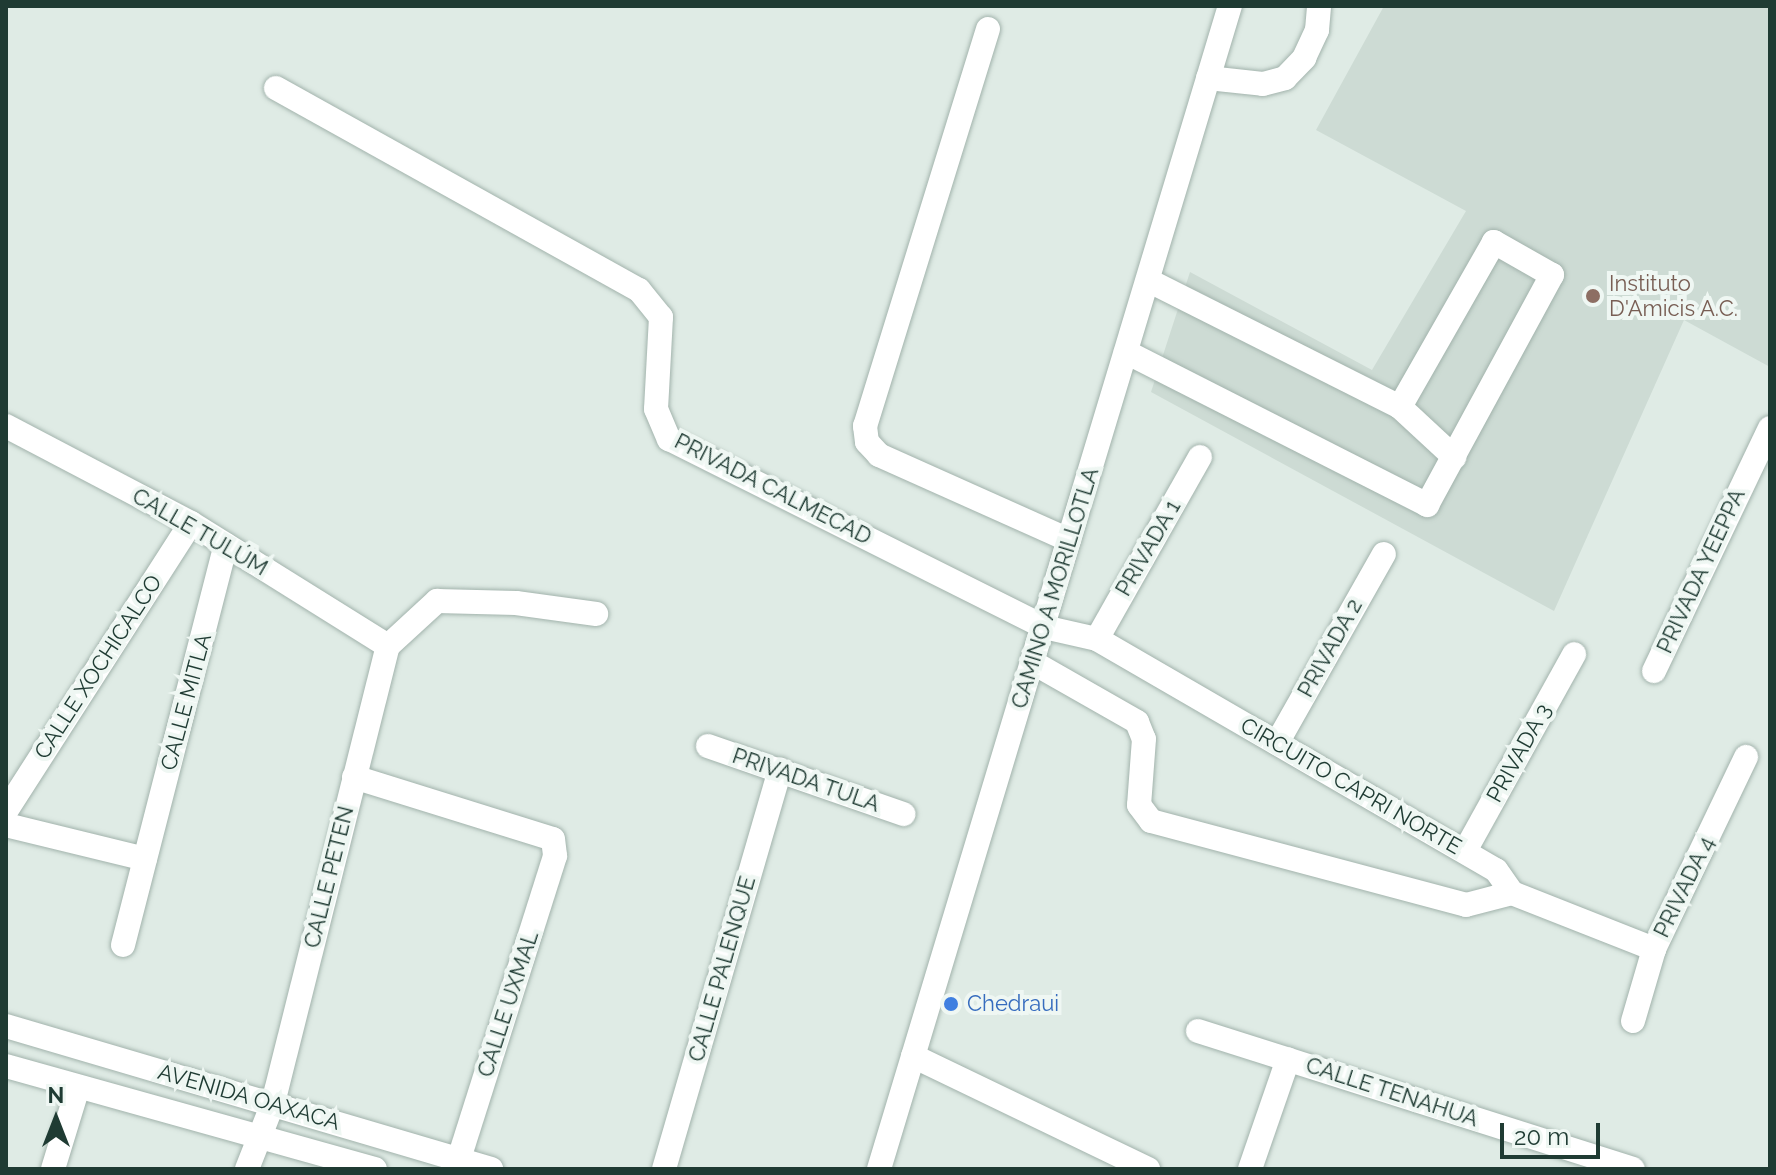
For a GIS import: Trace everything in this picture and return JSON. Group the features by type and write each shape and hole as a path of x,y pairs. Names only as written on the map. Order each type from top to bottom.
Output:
{"street":[{"name":"CAMINO A MORILLOTLA","path":"879,1169 1230,6"},
{"path":"1208,78 1263,84 1285,78 1304,58 1317,30 1319,6"},
{"path":"988,29 865,426 867,442 879,455 1069,540"},
{"name":"PRIVADA CALMECAD","path":"276,88 639,290 661,317 656,409 669,439 1044,627"},
{"path":"1126,352 1427,505 1552,275 1494,242 1400,407"},
{"path":"1148,280 1400,407 1454,457"},
{"name":"CALLE TULÚM","path":"6,426 191,523 388,646"},
{"name":"PRIVADA YEEPPA","path":"1654,671 1760,471 1770,428"},
{"name":"PRIVADA 1","path":"1097,639 1200,457"},
{"name":"CALLE XOCHICALCO","path":"6,811 191,523"},
{"name":"CALLE MITLA","path":"123,945 226,545"},
{"name":"PRIVADA 2","path":"1277,743 1384,554"},
{"path":"388,646 437,601 516,603 596,614"},
{"name":"CIRCUITO CAPRI NORTE","path":"1044,627 1097,639 1465,851 1496,870 1512,893 1654,949"},
{"name":"CALLE PETEN","path":"247,1169 258,1132 273,1103 388,646"},
{"name":"PRIVADA 3","path":"1465,851 1574,654"},
{"path":"1032,662 1137,722 1144,739 1139,805 1151,821 1466,905 1512,893"},
{"name":"PRIVADA TULA","path":"708,746 903,814"},
{"name":"PRIVADA 4","path":"1633,1021 1654,949 1746,757"},
{"name":"CALLE PALENQUE","path":"664,1169 780,770"},
{"name":"CALLE UXMAL","path":"354,777 553,839 555,856 457,1164"},
{"path":"6,825 145,859"},
{"name":"AVENIDA OAXACA","path":"6,1026 273,1103 457,1164 491,1169"},
{"name":"CALLE TENAHUA","path":"1198,1031 1633,1169"},
{"path":"913,1056 1148,1169"},
{"path":"1250,1169 1288,1059"},
{"name":"AVENIDA OAXACA","path":"6,1066 258,1132 375,1169"},
{"path":"53,1169 78,1087"}],"shaded area":[{"name":"Instituto D'Amicis A.C.","path":"1384,6 1770,6 1770,367 1684,320 1554,611 1151,392 1190,272 1372,370 1466,211 1316,130"}],"place":[{"name":"Instituto D'Amicis A.C.","path":"1593,296"},
{"name":"Chedraui","path":"951,1004"}]}
